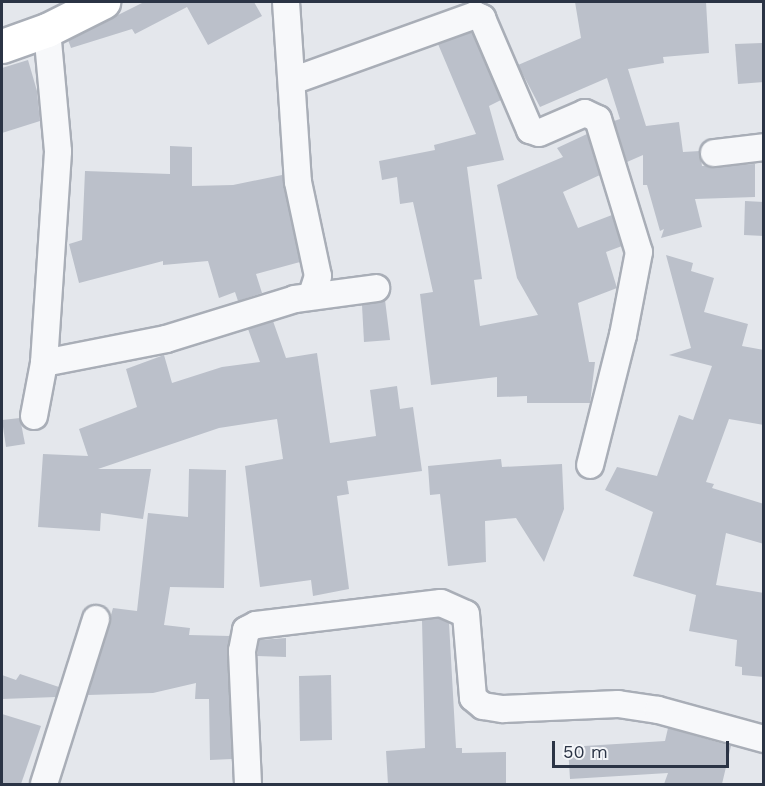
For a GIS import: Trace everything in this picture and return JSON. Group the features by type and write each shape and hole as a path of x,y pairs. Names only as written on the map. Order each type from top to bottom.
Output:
{"street":[{"path":"2,46 47,30 103,2"},
{"path":"286,2 298,182 318,276 312,295"},
{"path":"292,81 475,15 482,18 530,130 539,133 585,113 598,119 639,252 623,335 590,465"},
{"path":"33,416 44,363 58,151 47,30"},
{"path":"714,153 764,147"},
{"path":"44,363 166,339 312,295 376,288"},
{"path":"248,784 242,651 246,630 256,625 441,603 466,614 473,698 483,706 503,710 618,704 764,739"},
{"path":"45,784 96,619"}],"building":[{"path":"144,2 254,2 262,16 208,45 187,7 135,34 132,29 71,48 68,40"},
{"path":"575,2 706,2 709,53 663,57 664,63 628,69 646,126 679,122 683,152 700,151 702,166 755,164 755,197 695,199 702,227 661,238 664,229 660,231 647,185 643,185 643,155 627,162 614,121 620,119 607,78 540,107 518,65 581,38"},
{"path":"472,32 501,100 489,106 504,160 467,167 482,279 474,280 480,326 538,315 517,278 497,185 563,157 557,148 587,134 600,175 563,192 578,228 612,215 622,246 606,252 617,288 578,303 589,362 595,362 590,403 527,403 527,396 497,397 497,377 431,385 420,294 433,292 413,202 400,204 397,177 382,180 379,161 435,150 434,145 476,134 438,44"},
{"path":"762,43 764,82 738,84 735,44"},
{"path":"28,60 37,91 40,121 2,133 2,68"},
{"path":"170,146 192,147 192,186 233,185 282,175 300,262 256,274 262,293 238,301 235,292 219,298 208,261 163,265 163,261 79,283 69,244 82,240 85,171 170,174"},
{"path":"745,201 764,202 764,236 744,235"},
{"path":"666,255 693,263 691,271 714,278 704,312 748,324 742,346 764,350 764,425 729,419 706,482 714,484 712,488 764,504 764,544 726,533 716,585 764,593 764,677 742,675 742,667 735,666 737,640 689,631 696,595 633,576 653,512 605,490 617,467 657,476 679,415 693,420 712,366 669,355 691,348"},
{"path":"385,300 390,340 364,342 362,305"},
{"path":"273,321 286,358 317,353 330,443 376,436 370,390 397,386 400,409 413,407 422,471 347,481 349,494 337,496 349,589 313,596 311,580 260,587 245,466 283,459 277,419 219,428 98,469 151,469 143,519 101,513 100,531 38,527 43,454 88,456 79,429 137,407 126,369 164,355 172,383 222,367 260,362 248,329"},
{"path":"20,418 25,444 6,447 2,420"},
{"path":"501,459 502,467 562,464 564,509 544,562 516,518 485,521 486,562 448,566 440,494 430,495 428,466"},
{"path":"189,469 226,470 224,588 170,587 164,625 190,628 189,635 230,636 232,759 210,760 209,699 195,699 196,683 153,693 88,695 113,608 137,611 148,513 188,517"},
{"path":"439,618 449,623 456,748 462,748 462,753 506,752 506,784 388,784 386,751 425,748 422,620"},
{"path":"286,638 286,657 257,656 259,640"},
{"path":"20,674 59,687 56,697 2,699 2,675 16,680"},
{"path":"331,675 332,740 300,741 299,676"},
{"path":"2,714 41,726 21,784 2,784"},
{"path":"668,728 731,746 722,784 664,784 668,773 570,779 568,747 665,741"}]}
